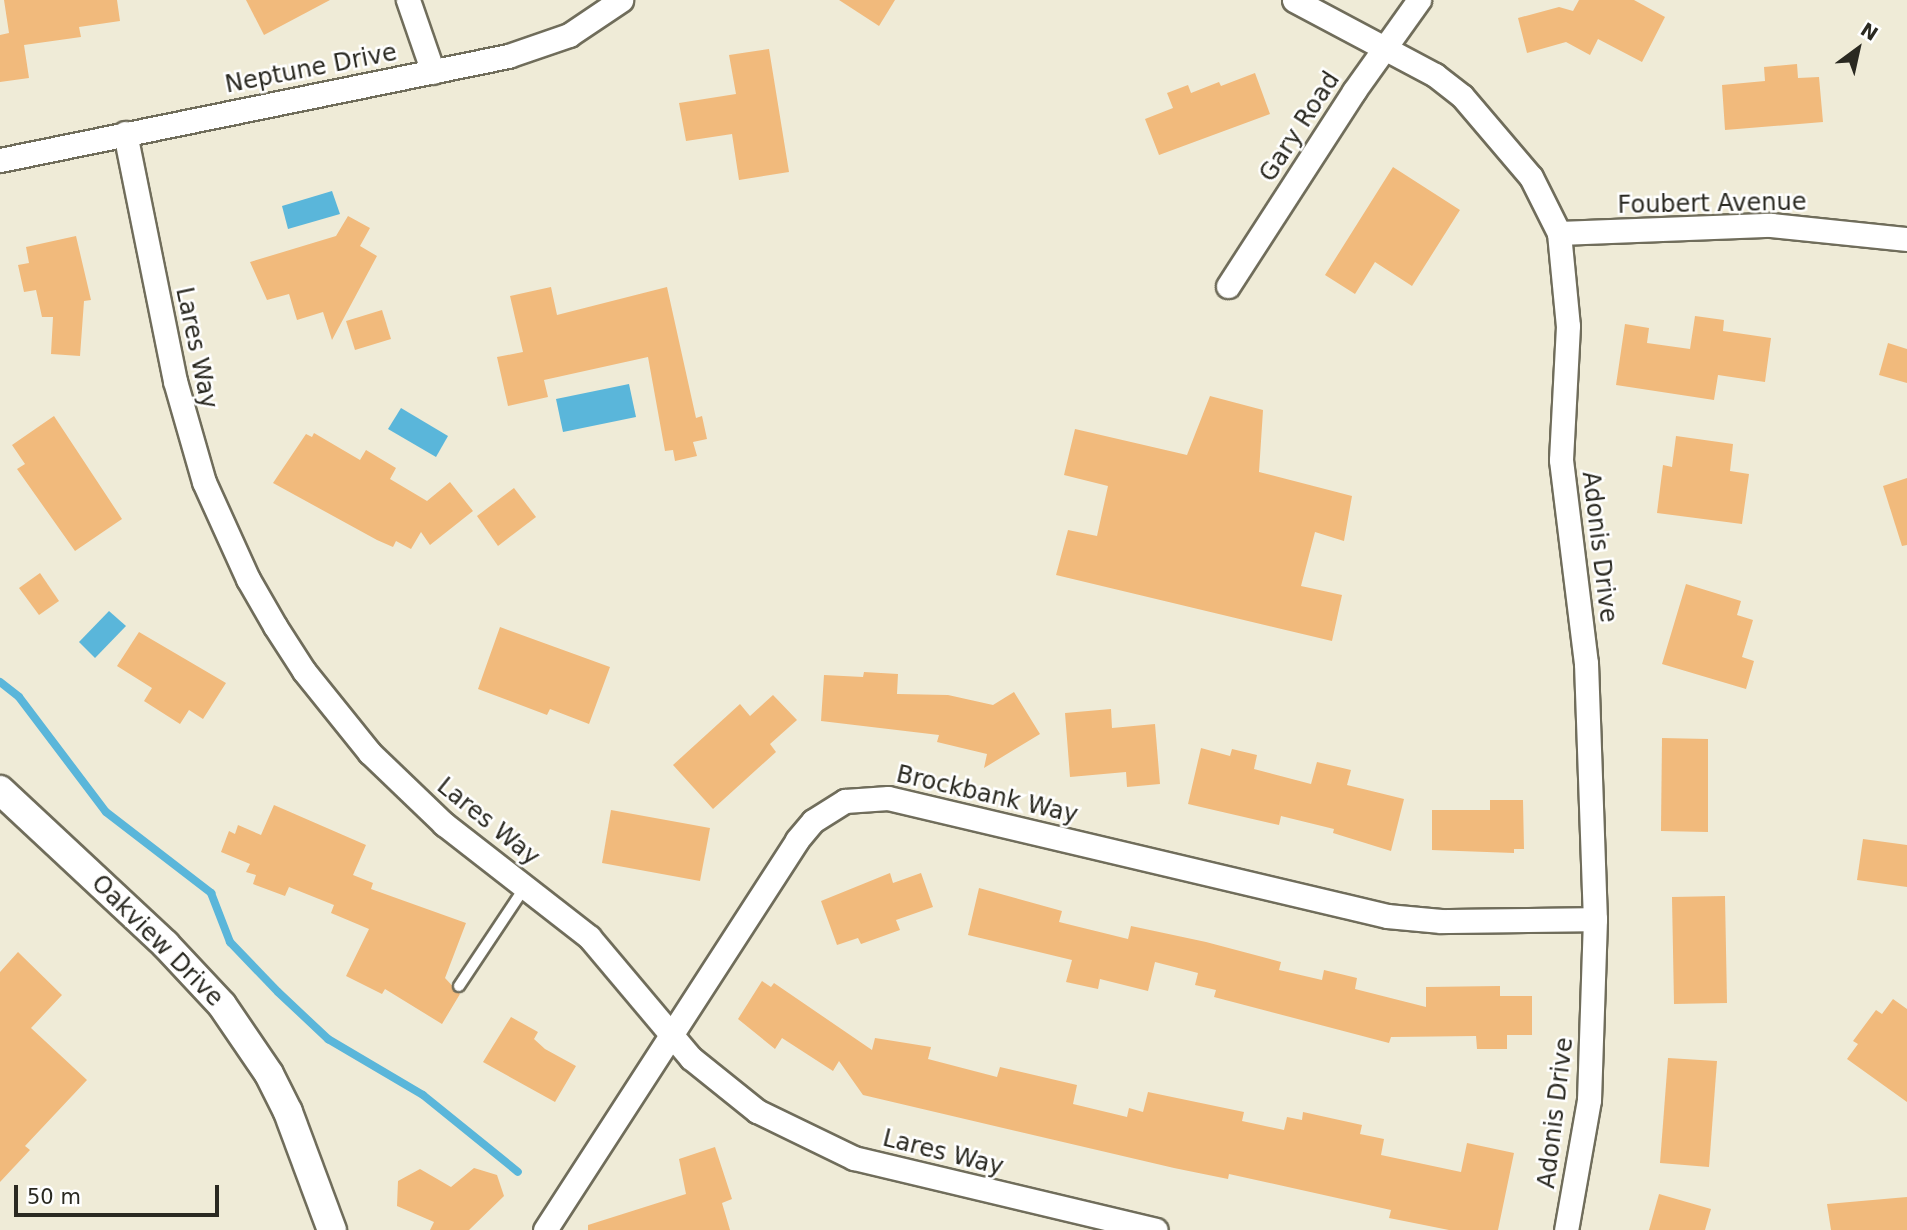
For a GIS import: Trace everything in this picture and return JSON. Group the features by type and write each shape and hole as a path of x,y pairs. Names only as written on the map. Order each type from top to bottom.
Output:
{"street":[{"path":"408,0 433,72"},
{"name":"Neptune Drive","path":"0,160 433,72 542,46 569,35 621,0"},
{"name":"Adonis Drive","path":"1294,0 1435,75 1488,121 1531,177 1559,233 1568,326 1561,460 1586,663 1595,919 1588,1100 1566,1230"},
{"name":"Gary Road","path":"1228,286 1419,0"},
{"name":"Lares Way","path":"125,133 188,432 204,482 248,579 304,671 370,752 444,824 589,937 671,1035 734,1096 821,1145 882,1166 1155,1230"},
{"name":"Foubert Avenue","path":"1559,233 1770,225 1907,239"},
{"name":"Oakview Drive","path":"0,790 165,944 222,1005 269,1074 288,1112 332,1230"},
{"name":"Brockbank Way","path":"545,1230 804,830 834,805 859,797 894,799 1387,916 1441,921 1595,919"}],"lane":[{"path":"459,986 525,887"}],"water":[{"path":"332,191 340,214 288,229 282,206"},
{"path":"629,384 636,417 563,432 556,399"},
{"path":"401,408 448,436 436,457 388,429"},
{"path":"109,611 126,626 95,658 79,642"}],"building":[{"path":"4,0 117,0 120,21 79,27 81,37 24,45 29,78 0,82 0,35 9,33"},
{"path":"246,0 330,0 264,35"},
{"path":"839,0 895,0 879,26"},
{"path":"1579,0 1634,0 1665,17 1642,62 1598,39 1590,55 1566,42 1527,53 1518,18 1559,7 1573,11"},
{"path":"769,49 789,172 739,180 732,134 686,141 679,103 736,94 729,55"},
{"path":"1797,64 1798,78 1819,77 1823,122 1725,130 1722,85 1765,81 1764,67"},
{"path":"1255,73 1270,114 1159,155 1145,119 1173,108 1167,93 1188,85 1191,93 1219,82 1221,86"},
{"path":"1393,167 1460,210 1412,286 1375,262 1355,294 1325,275"},
{"path":"348,216 370,228 360,246 377,256 332,340 323,312 297,320 289,294 267,300 250,262 336,236"},
{"path":"76,236 91,300 84,301 80,356 51,354 53,317 42,317 36,290 24,292 18,265 29,263 26,247"},
{"path":"551,287 557,315 667,287 696,418 702,416 707,439 693,442 697,456 675,461 673,450 665,451 648,357 544,380 548,397 508,406 497,357 523,352 510,296"},
{"path":"382,310 391,339 355,350 346,321"},
{"path":"1695,316 1724,320 1723,331 1771,338 1765,382 1718,375 1714,400 1616,385 1625,324 1649,328 1647,343 1690,349"},
{"path":"1888,343 1907,349 1907,383 1879,375"},
{"path":"1210,396 1263,410 1259,472 1352,496 1344,541 1315,532 1301,586 1342,595 1332,641 1056,575 1068,530 1097,536 1108,486 1064,475 1075,429 1187,455"},
{"path":"54,416 122,519 75,551 17,469 25,464 12,445"},
{"path":"314,433 360,460 366,450 396,468 390,479 427,501 450,482 473,511 430,545 421,532 411,549 396,541 393,547 377,540 273,483 306,434 312,437"},
{"path":"1676,436 1733,444 1730,471 1749,474 1742,524 1657,513 1663,465 1672,467"},
{"path":"1907,478 1907,545 1902,546 1883,486"},
{"path":"514,488 536,517 498,546 477,516"},
{"path":"40,573 59,601 39,615 19,588"},
{"path":"1686,584 1741,601 1737,615 1753,620 1742,657 1754,661 1746,689 1662,664"},
{"path":"500,627 610,667 589,724 550,709 547,715 478,689"},
{"path":"139,632 226,683 203,719 189,710 180,724 144,701 152,688 117,666"},
{"path":"864,672 898,674 897,694 948,695 993,705 1014,692 1040,734 984,768 987,754 937,742 939,735 821,721 824,675 863,677"},
{"path":"773,695 797,720 770,744 776,752 713,809 673,765 740,704 750,716"},
{"path":"1111,709 1112,728 1155,724 1160,784 1127,787 1126,772 1070,777 1065,713"},
{"path":"1662,738 1708,739 1708,832 1661,831"},
{"path":"1201,748 1230,756 1232,749 1257,755 1254,769 1311,784 1317,762 1351,770 1347,785 1404,799 1391,851 1333,833 1334,829 1281,816 1279,825 1188,804"},
{"path":"1490,800 1523,800 1524,849 1514,849 1514,853 1432,850 1432,810 1490,810"},
{"path":"274,805 366,845 353,875 373,883 371,889 466,923 445,978 460,994 442,1024 385,989 382,994 346,976 369,929 331,913 334,905 289,887 285,896 253,884 256,875 246,872 250,864 221,852 229,831 235,834 238,825 261,835"},
{"path":"611,810 710,828 700,881 602,863"},
{"path":"1863,839 1907,845 1907,887 1857,880"},
{"path":"890,873 893,883 921,873 933,907 896,920 900,930 861,944 858,938 837,945 821,901"},
{"path":"979,888 1062,911 1059,922 1128,939 1131,926 1206,942 1281,962 1279,970 1322,980 1324,970 1357,978 1355,989 1426,1007 1426,987 1500,986 1500,996 1532,996 1532,1035 1507,1035 1507,1049 1477,1049 1476,1036 1391,1037 1389,1043 1214,997 1216,990 1195,985 1198,973 1155,962 1148,991 1100,979 1098,989 1066,982 1072,960 968,935"},
{"path":"1725,896 1727,1003 1674,1004 1672,897"},
{"path":"18,952 62,995 31,1028 87,1080 25,1146 30,1150 0,1182 0,972"},
{"path":"762,981 771,987 774,983 872,1050 875,1038 931,1047 928,1059 997,1077 1000,1067 1077,1085 1073,1104 1127,1117 1129,1108 1143,1112 1148,1092 1244,1112 1242,1121 1284,1130 1287,1117 1302,1120 1303,1112 1362,1125 1360,1134 1384,1139 1381,1155 1461,1172 1467,1143 1514,1153 1498,1230 1449,1230 1389,1218 1391,1210 1229,1174 1228,1179 1174,1168 863,1095 839,1061 833,1071 782,1038 775,1049 738,1019"},
{"path":"1893,999 1907,1009 1907,1102 1847,1059 1858,1044 1853,1041 1876,1010 1882,1014"},
{"path":"511,1017 538,1032 534,1039 545,1049 576,1066 555,1102 483,1062"},
{"path":"1668,1058 1717,1061 1709,1167 1660,1163"},
{"path":"715,1147 732,1199 722,1203 730,1230 588,1230 588,1225 686,1194 679,1159"},
{"path":"474,1168 497,1175 504,1196 469,1230 430,1230 434,1222 397,1206 398,1181 420,1169 451,1187"},
{"path":"1659,1194 1711,1209 1705,1230 1649,1230"},
{"path":"1907,1197 1907,1230 1831,1230 1827,1204"}],"waterway":[{"path":"0,682 19,697 106,812 211,893 230,942 278,992 328,1039 423,1095 518,1172"}]}
